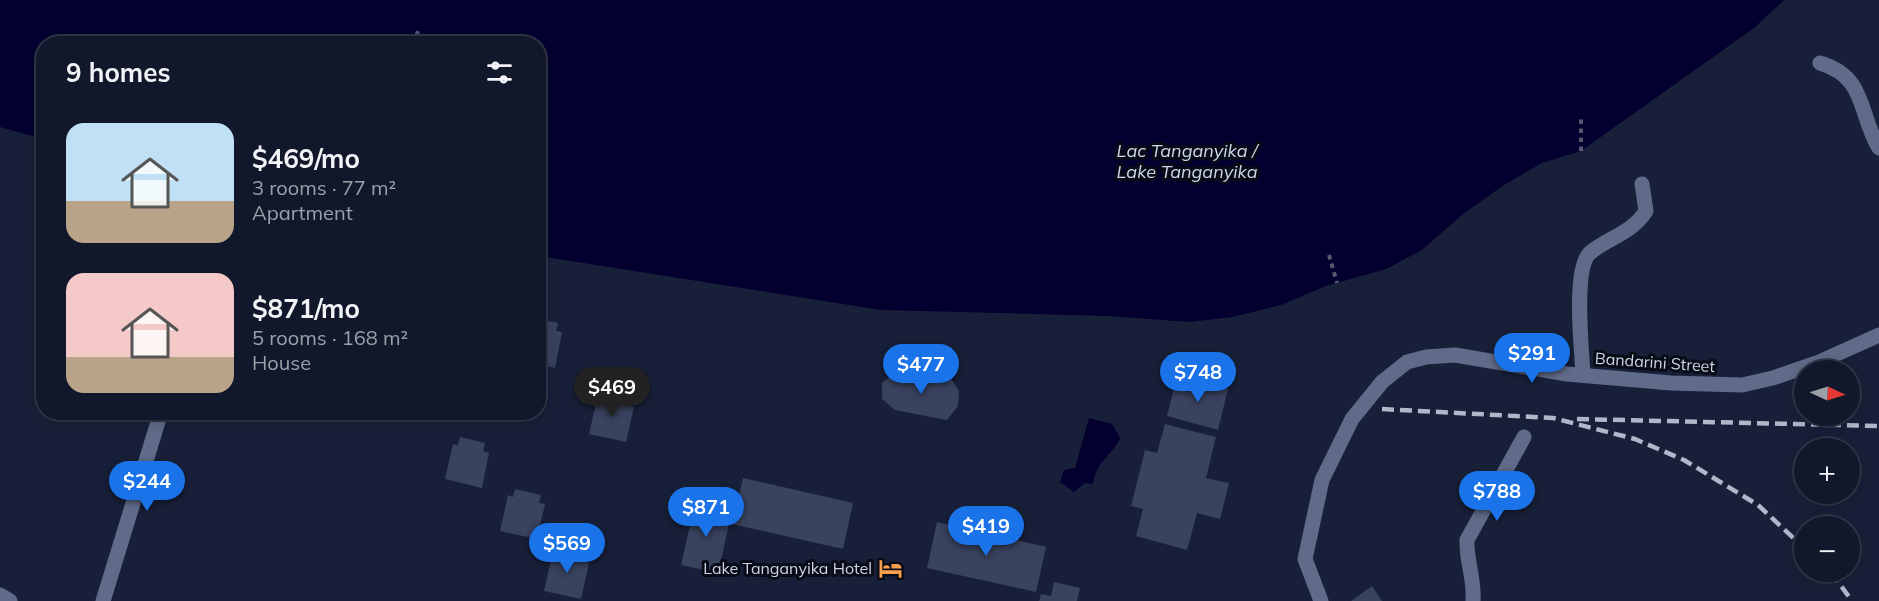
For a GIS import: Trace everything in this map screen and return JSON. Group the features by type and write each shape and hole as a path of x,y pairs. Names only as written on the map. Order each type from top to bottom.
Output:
{"street":[{"path":"1820,63 1845,74 1854,87 1879,148"},
{"path":"1583,375 1580,304 1583,263 1589,253 1639,222 1646,211 1642,184"},
{"name":"Bandarini Street","path":"1321,601 1305,559 1322,480 1352,419 1382,382 1407,362 1426,357 1455,355 1583,375 1671,383 1742,385 1773,378 1819,362 1879,335"},
{"path":"103,601 159,420"},
{"path":"1473,601 1475,585 1466,550 1467,540 1524,437"},
{"path":"0,595 10,601"}],"path":[{"path":"416,36 418,31"},
{"path":"1581,118 1581,152"},
{"path":"1329,255 1337,283"}],"water":[{"name":"Lac Tanganyika / Lake Tanganyika","path":"0,0 1784,0 1754,28 1581,151 1542,163 1504,185 1463,214 1422,250 1386,269 1326,286 1281,305 1233,317 1189,322 1108,316 881,310 546,257 546,36 36,36 36,137 0,127"},
{"path":"1089,418 1112,424 1120,438 1098,469 1093,484 1085,483 1074,492 1060,482 1064,470 1075,468"}],"building":[{"path":"546,321 558,323 556,331 562,332 555,368 546,366"},
{"path":"897,371 916,376 950,377 959,391 958,406 947,420 895,410 882,399 882,383"},
{"path":"1177,376 1228,389 1218,430 1167,416"},
{"path":"604,392 629,398 628,406 634,407 626,442 589,434 597,399 602,400"},
{"path":"1165,424 1216,437 1206,478 1229,483 1220,519 1197,513 1187,550 1136,536 1143,509 1131,506 1145,450 1157,453"},
{"path":"460,437 485,443 483,451 489,453 482,488 445,479 453,444 458,445"},
{"path":"743,478 853,503 843,549 732,524"},
{"path":"515,489 541,495 539,503 545,504 537,539 500,531 508,495 513,497"},
{"path":"695,503 732,511 718,573 681,565"},
{"path":"937,522 1046,547 1036,592 927,568"},
{"path":"559,548 585,554 583,562 589,563 581,599 544,591 552,555 557,557"},
{"path":"1054,582 1080,588 1077,601 1039,601 1041,594 1051,596"},
{"path":"1372,586 1382,601 1351,601"}],"railway":[{"path":"1382,409 1553,418 1635,439 1684,460 1758,505 1794,539"},
{"path":"1577,419 1879,426"},
{"path":"1838,582 1852,601"}],"place":[{"name":"Lake Tanganyika Hotel","path":"890,568"}]}
